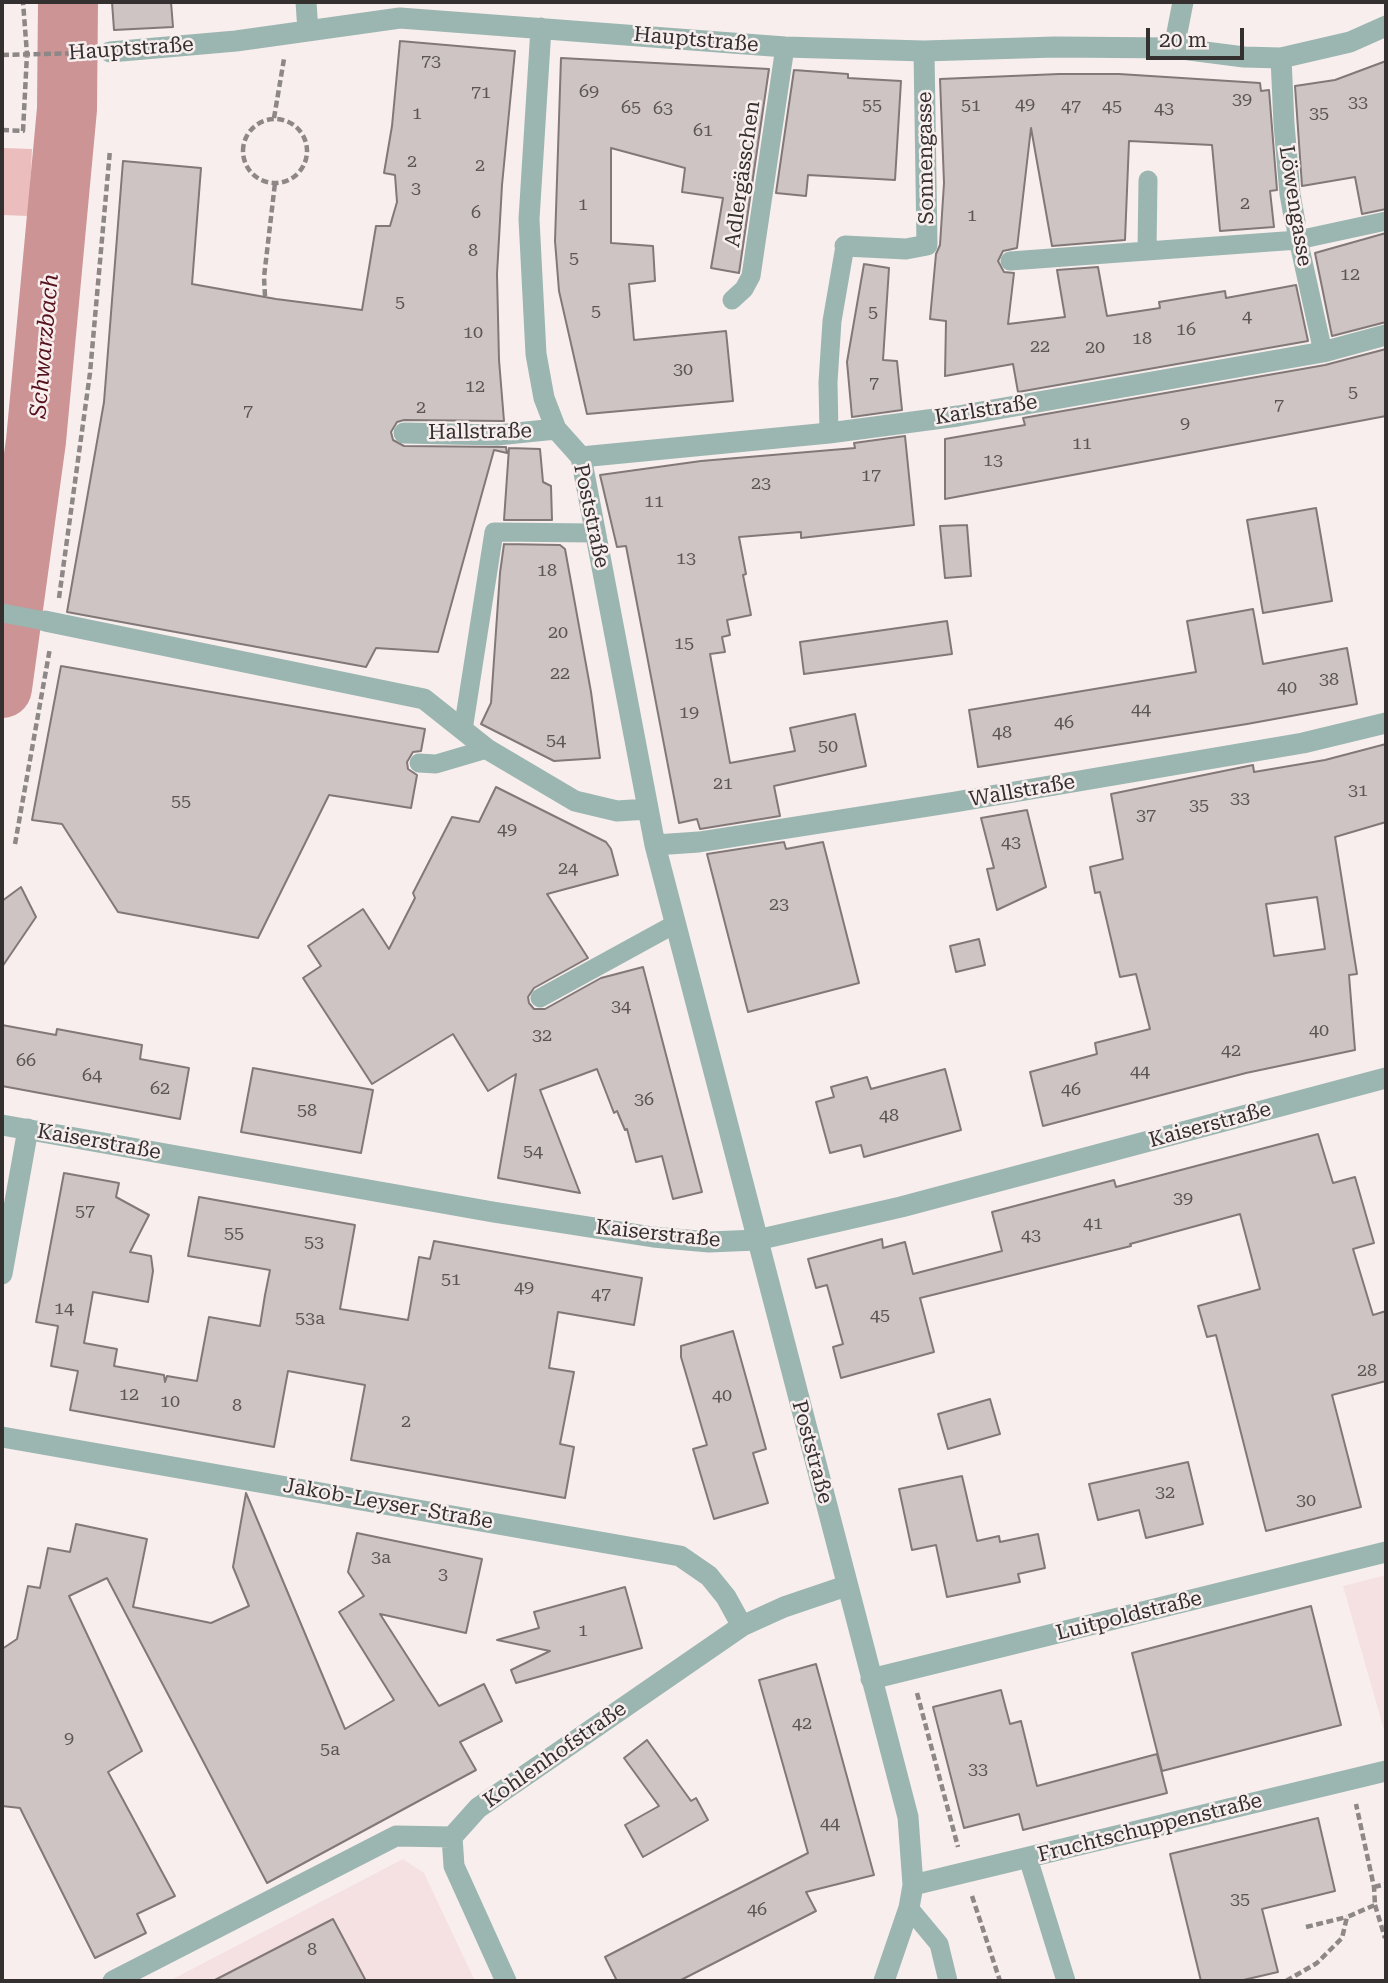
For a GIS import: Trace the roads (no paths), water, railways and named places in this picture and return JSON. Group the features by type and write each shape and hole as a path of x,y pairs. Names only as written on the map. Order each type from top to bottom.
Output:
{"street":[{"path":"306,2 307,31"},
{"path":"1174,48 1183,2"},
{"name":"Hauptstraße","path":"110,52 236,41 400,18 785,47 924,51 1055,47 1174,48 1244,57 1281,58 1350,43 1386,26"},
{"name":"Poststraße","path":"541,28 528,219 536,354 544,398 556,429 581,457 655,845 908,1817 913,1885 909,1908 884,1981"},
{"name":"Sonnengasse","path":"845,246 906,249 927,245 924,51"},
{"name":"Löwengasse","path":"1281,58 1286,148 1296,231"},
{"name":"Karlstraße","path":"581,457 829,433 972,413 1323,352 1386,335"},
{"name":"Hallstraße","path":"404,433 497,435 556,429"},
{"path":"50,622 424,699 487,749 575,800 617,811 648,809"},
{"name":"Wallstraße","path":"655,845 699,842 942,804 1303,743 1386,723"},
{"name":"Kaiserstraße","path":"2,1125 493,1212 653,1237 709,1242 757,1240 901,1207 1386,1079"},
{"path":"2,1274 28,1129"},
{"name":"Jakob-Leyser-Straße","path":"2,1437 680,1556 709,1577 726,1597 742,1626"},
{"name":"Luitpoldstraße","path":"871,1679 1386,1552"},
{"name":"Kohlenhofstraße","path":"452,1837 478,1808 742,1626 784,1607 846,1586"},
{"name":"Fruchtschuppenstraße","path":"913,1885 1386,1771"},
{"path":"113,1981 396,1836 452,1837 454,1866 506,1981"}],"lane":[{"name":"Adlergässchen","path":"732,300 744,289 751,276 785,47"},
{"path":"1147,251 1148,180"},
{"path":"1010,261 1147,251 1386,221"},
{"name":"Löwengasse","path":"1296,231 1323,352"},
{"name":"Sonnengasse","path":"829,433 828,382 832,321 845,246"},
{"path":"463,730 494,532 595,533"},
{"path":"2,613 50,622"},
{"path":"419,763 436,764 487,749"},
{"path":"540,998 675,923"},
{"path":"1028,1858 1066,1981"},
{"path":"909,1908 939,1944 948,1981"}],"waterway":[{"name":"Schwarzbach","path":"2,688 36,441 67,109 68,2"}]}
